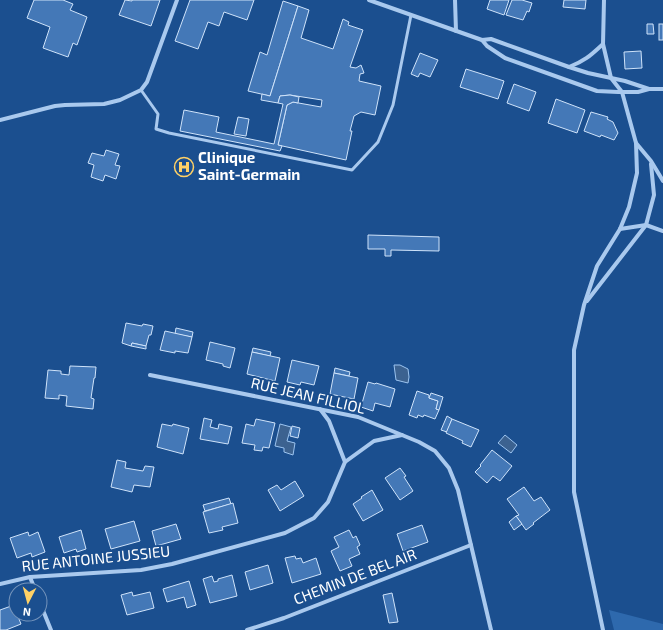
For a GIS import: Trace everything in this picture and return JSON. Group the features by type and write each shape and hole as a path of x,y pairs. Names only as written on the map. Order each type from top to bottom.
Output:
{"street":[{"path":"0,120 55,106 104,104 120,100 141,90 147,82 177,0"},
{"path":"369,0 482,40 491,39 588,73 625,80 650,89"},
{"path":"455,0 456,31"},
{"path":"603,630 574,492 574,350 584,305 597,266 620,229 629,207 637,173 636,143 622,92 612,78 603,44 604,0"},
{"path":"482,40 487,46 504,58 597,91 638,92 650,89 663,89"},
{"path":"569,67 586,60 603,44"},
{"path":"636,143 651,161 663,181"},
{"path":"584,305 646,226 654,195 651,161"},
{"path":"620,229 646,226 663,231"},
{"name":"RUE JEAN FILLIOL","path":"150,375 358,417 402,434 435,451 449,468 458,490 491,630"},
{"path":"320,409 329,421 345,462 374,441 402,434"},
{"name":"RUE ANTOINE JUSSIEU","path":"0,584 30,577 140,570 166,566 285,533 314,518 323,508 328,502 345,462"},
{"name":"CHEMIN DE BEL AIR","path":"247,630 284,618 471,544"},
{"path":"30,577 32,582"}],"lane":[{"path":"141,90 158,114 156,129 169,134 352,170 378,142 393,105 412,15"}],"shaded area":[{"path":"394,365 400,365 408,369 408,383 396,380"},
{"path":"280,424 291,427 287,441 295,443 293,455 284,452 284,448 275,446"},
{"path":"505,435 517,445 511,453 498,443"},
{"path":"609,610 663,624 663,630 614,630"}],"building":[{"path":"34,0 63,0 73,4 70,10 87,17 77,45 73,43 68,57 43,48 50,27 27,18"},
{"path":"125,0 160,0 151,26 119,15"},
{"path":"190,0 254,0 247,20 224,12 219,26 208,22 198,49 175,41"},
{"path":"490,0 509,0 504,15 487,9"},
{"path":"512,0 522,0 532,3 529,12 527,11 523,20 506,15"},
{"path":"564,0 586,0 585,9 563,7"},
{"path":"283,1 298,6 270,96 248,91 260,52 267,55"},
{"path":"298,6 309,10 301,38 333,49 343,19 349,22 348,25 363,30 350,67 356,68 361,65 364,73 360,74 359,81 381,86 375,115 361,112 354,116 350,131 352,131 346,160 278,145 287,105 293,102 321,107 322,100 290,95 280,96 278,103 261,100 262,94 270,96"},
{"path":"647,24 653,24 654,34 647,34"},
{"path":"659,24 663,24 663,40 659,40"},
{"path":"641,51 642,68 625,69 624,52"},
{"path":"420,53 438,60 430,77 420,73 418,77 411,74"},
{"path":"466,69 504,81 498,99 460,87"},
{"path":"514,84 536,92 529,111 507,103"},
{"path":"290,95 299,97 298,103 293,102 287,105 278,145 282,146 280,151 180,131 184,110 219,117 216,132 274,144 283,104 278,103 280,96"},
{"path":"556,99 585,110 577,133 548,123"},
{"path":"591,112 608,117 607,119 613,122 618,133 614,140 584,131"},
{"path":"238,117 249,119 246,136 234,134"},
{"path":"106,150 119,154 115,165 120,166 116,179 105,175 103,181 91,177 94,165 88,163 92,153 104,156"},
{"path":"368,235 439,237 439,251 391,250 391,256 385,256 385,249 368,249"},
{"path":"126,323 142,326 143,324 153,326 146,346 132,343 131,346 122,343"},
{"path":"176,328 193,332 192,337 175,334"},
{"path":"165,331 192,337 188,353 175,351 175,353 160,350"},
{"path":"210,342 235,348 230,368 223,366 223,364 206,360"},
{"path":"132,343 146,346 146,349 131,346"},
{"path":"253,348 271,352 270,356 252,352"},
{"path":"252,352 280,358 275,381 247,374"},
{"path":"292,360 319,366 314,385 301,382 300,385 287,382"},
{"path":"70,366 96,367 91,398 94,399 93,409 66,406 67,396 59,395 59,399 45,398 48,370 61,371 61,374 69,375"},
{"path":"335,368 350,372 349,376 334,373"},
{"path":"334,373 358,378 354,399 330,394"},
{"path":"368,382 395,389 390,407 375,403 373,411 361,407"},
{"path":"417,391 429,395 429,398 438,401 436,409 439,410 435,419 424,415 423,417 418,415 417,418 409,415"},
{"path":"431,393 443,397 439,410 436,409 438,401 429,398"},
{"path":"447,416 452,419 447,432 441,430"},
{"path":"204,418 212,420 210,427 218,429 219,424 232,427 228,444 200,439"},
{"path":"256,419 275,423 269,448 263,447 262,451 254,450 255,445 242,443 246,424 254,426"},
{"path":"452,419 479,430 471,447 462,443 463,441 446,433"},
{"path":"162,424 172,426 173,424 189,428 183,454 157,447"},
{"path":"292,426 300,428 298,438 290,436"},
{"path":"492,450 512,466 500,481 493,476 487,483 475,472"},
{"path":"117,460 126,462 125,468 143,471 145,466 154,467 150,487 134,485 132,492 111,487"},
{"path":"400,468 406,476 404,477 413,491 400,500 385,478"},
{"path":"295,481 304,496 280,511 268,490 277,485 281,490"},
{"path":"524,487 534,501 541,497 550,510 526,530 516,516 519,515 507,499"},
{"path":"372,490 383,510 363,521 353,504"},
{"path":"229,498 231,504 205,511 203,505"},
{"path":"233,503 238,523 222,527 223,530 209,533 203,512"},
{"path":"516,516 522,524 514,530 509,522"},
{"path":"134,521 140,541 111,549 105,529"},
{"path":"176,524 181,539 156,546 152,531"},
{"path":"422,525 428,542 403,551 397,534"},
{"path":"81,530 86,549 77,552 76,549 64,553 59,537"},
{"path":"349,530 353,538 356,536 360,545 357,547 360,554 349,559 352,566 340,571 331,551 339,547 334,537"},
{"path":"28,532 29,536 38,532 45,552 32,557 31,553 17,558 10,538"},
{"path":"295,556 296,559 301,558 303,563 316,558 321,574 292,583 285,558"},
{"path":"268,565 273,583 250,590 245,572"},
{"path":"232,575 237,596 210,603 203,579 212,576 214,582 218,581 218,579"},
{"path":"189,581 196,605 187,608 184,597 167,602 163,589"},
{"path":"132,592 133,596 150,592 154,608 127,615 121,595"},
{"path":"392,593 398,622 389,623 383,595"},
{"path":"8,607 8,622 20,622 21,624 6,630 0,630 0,610"}],"place":[{"name":"Clinique Saint-Germain","path":"184,167"}]}
